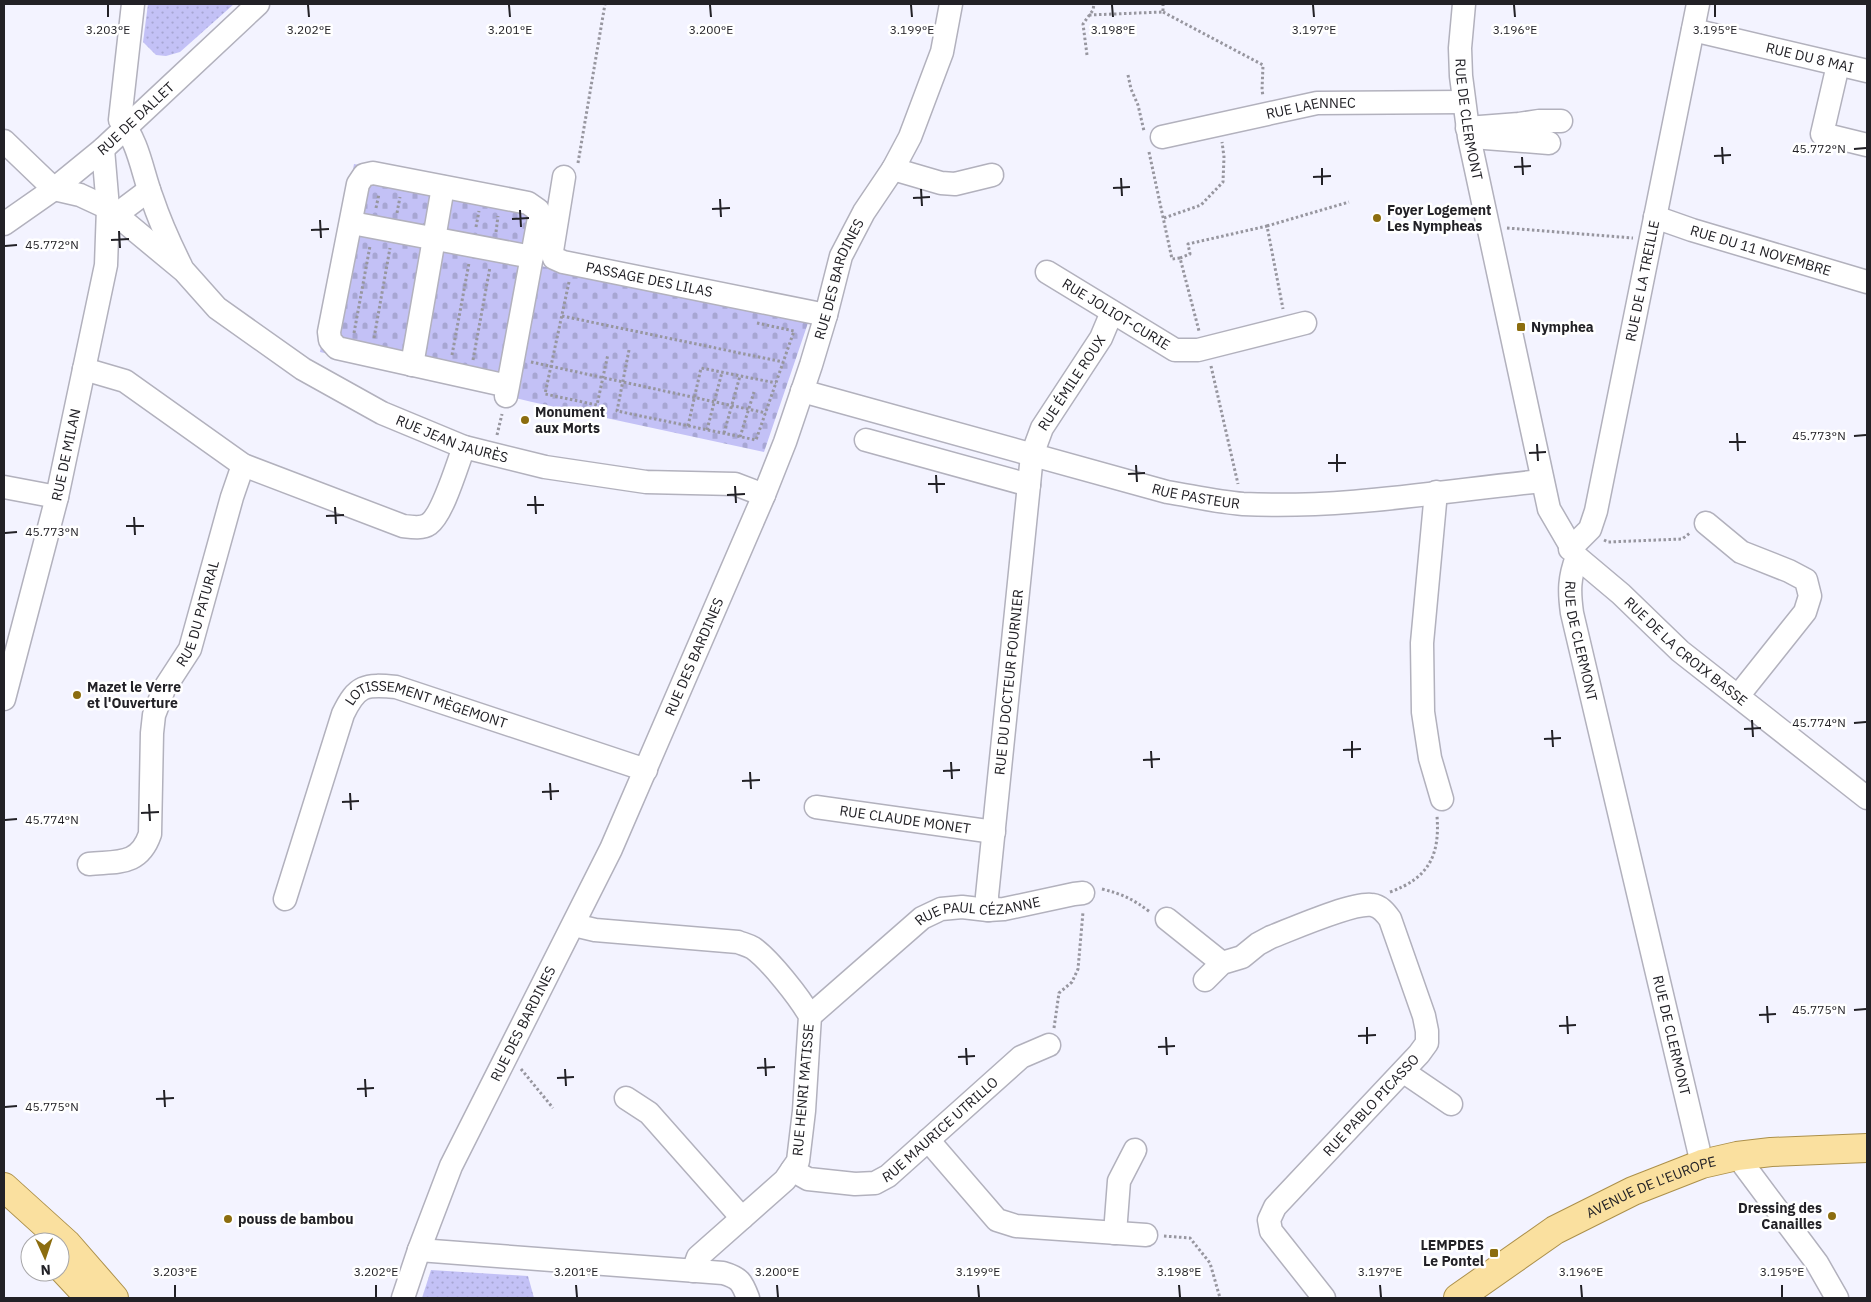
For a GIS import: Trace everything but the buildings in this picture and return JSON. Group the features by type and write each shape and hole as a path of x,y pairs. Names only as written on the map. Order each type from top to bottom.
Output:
{"main road":[{"name":"AVENUE DE L'EUROPE","path":"1465,1294 1555,1230 1633,1191 1702,1164 1736,1156 1771,1152 1861,1149"},
{"path":"4,1187 67,1244 114,1298"},
{"path":"4,1211 26,1232"},
{"path":"70,1277 90,1298"}],"street":[{"name":"RUE JEAN JAURÈS","path":"133,4 120,120 132,134 150,194 168,241 184,271"},
{"name":"RUE DE DALLET","path":"4,224 54,189 104,149 258,4"},
{"name":"RUE DES BARDINES","path":"403,1298 418,1250 451,1166 611,849 764,495 802,390 826,315 841,256 864,212 893,169 910,137 942,52 951,4"},
{"name":"RUE DE CLERMONT","path":"1464,4 1460,48 1463,102 1468,133 1548,509 1574,553 1569,591 1572,613 1702,1164"},
{"name":"RUE DE LA TREILLE","path":"1574,553 1590,529 1596,511 1698,4"},
{"name":"RUE DU 8 MAI","path":"1693,30 1867,71"},
{"path":"1838,65 1822,134 1867,145"},
{"name":"RUE LAENNEC","path":"1152,140 1317,103 1463,102"},
{"path":"1468,133 1539,121 1561,121"},
{"path":"1468,133 1549,143"},
{"path":"4,141 54,189"},
{"name":"RUE DE MILAN","path":"4,699 57,497 116,221 104,149"},
{"path":"893,169 941,183 956,184 992,175"},
{"path":"373,173 443,187 528,203 538,210 539,218 507,391 459,375 337,348 330,340 329,332 373,227 358,184 364,175 373,173"},
{"name":"PASSAGE DES LILAS","path":"564,177 552,251 554,258 563,262 826,315"},
{"path":"412,365 443,187"},
{"name":"RUE JEAN JAURÈS","path":"54,189 80,195 184,271 217,308 304,369 382,413 464,447 545,467 646,482 735,484 764,495"},
{"path":"116,221 125,208 150,194"},
{"name":"RUE DU 11 NOVEMBRE","path":"1655,217 1692,230 1867,282"},
{"path":"373,227 532,257"},
{"name":"RUE JOLIOT-CURIE","path":"1047,272 1175,350 1198,350 1296,326"},
{"name":"RUE ÉMILE ROUX","path":"1032,454 1042,428 1101,338 1112,312"},
{"path":"84,369 125,381 243,465 403,526 417,528 428,525 438,515 464,447"},
{"name":"RUE PASTEUR","path":"802,390 1167,492 1243,504 1337,503 1542,482"},
{"path":"866,440 1029,485"},
{"name":"RUE DU DOCTEUR FOURNIER","path":"988,910 994,832 1032,454"},
{"name":"RUE DU PATURAL","path":"89,864 119,861 135,857 146,846 150,834 154,715 164,690 190,649 232,497 243,465"},
{"path":"4,487 57,497"},
{"path":"1436,492 1422,643 1422,712 1430,758 1442,799"},
{"path":"1706,524 1741,552 1789,571 1806,580 1810,596 1805,612 1738,696"},
{"name":"RUE DE LA CROIX BASSE","path":"1574,553 1621,594 1680,651 1867,798"},
{"name":"LOTISSEMENT MÈGEMONT","path":"285,899 343,714 350,699 360,689 373,685 396,687 646,770"},
{"name":"RUE CLAUDE MONET","path":"816,807 994,832"},
{"name":"RUE PAUL CÉZANNE","path":"810,1016 922,918 941,909 962,907 988,910 1004,909 1083,893"},
{"name":"RUE PABLO PICASSO","path":"1205,980 1222,963 1242,957 1258,944 1271,937 1358,906 1373,905 1384,910 1390,919 1424,1016 1427,1043 1404,1072 1275,1207 1269,1220 1270,1231 1324,1298"},
{"path":"1167,919 1222,963"},
{"name":"RUE HENRI MATISSE","path":"574,925 595,930 738,942 751,947 762,956 802,1003 810,1016 804,1111 798,1161 785,1180 698,1257 693,1271"},
{"name":"RUE MAURICE UTRILLO","path":"792,1170 808,1179 855,1184 875,1182 888,1176 1021,1058 1049,1045"},
{"path":"1404,1072 1451,1104"},
{"path":"626,1098 649,1113 742,1218"},
{"path":"928,1140 997,1220 1016,1226 1146,1235"},
{"path":"1115,1233 1119,1181 1135,1150"},
{"path":"1736,1156 1817,1263 1837,1298"},
{"path":"418,1250 723,1273 736,1277 743,1285 748,1298"}],"path":[{"path":"564,177 574,174 578,162 605,4"},
{"path":"1087,55 1083,24 1090,15 1094,4"},
{"path":"1163,4 1164,12"},
{"path":"1090,15 1164,12 1263,65 1262,90 1268,114"},
{"path":"1128,75 1131,89 1152,140 1172,259 1190,254 1188,244 1267,226 1349,202"},
{"path":"1164,218 1202,205 1223,182 1224,157 1219,124"},
{"path":"361,353 373,227 393,177"},
{"path":"361,353 373,227 393,177"},
{"path":"459,375 492,196"},
{"path":"459,375 492,196"},
{"path":"1267,226 1296,326"},
{"path":"1489,226 1650,240"},
{"path":"1180,258 1197,327 1206,348 1243,504"},
{"path":"569,282 546,394 597,405 608,354"},
{"path":"562,316 783,362"},
{"path":"629,350 617,411 756,440 794,331"},
{"path":"513,358 766,413"},
{"path":"688,426 701,368 776,383"},
{"path":"707,430 722,372"},
{"path":"724,433 740,376"},
{"path":"493,455 507,391"},
{"path":"740,436 754,392"},
{"path":"1590,529 1608,542 1682,539 1706,524"},
{"path":"1358,906 1415,881 1426,868 1435,850 1438,829 1436,806 1442,799"},
{"path":"1049,1045 1056,1020 1059,993 1072,982 1078,969 1084,907 1083,893 1086,886 1122,894 1134,900 1160,919 1167,919"},
{"path":"506,1060 520,1067 553,1108"},
{"path":"1146,1235 1190,1238 1210,1263 1220,1298"}],"green space":[{"path":"148,4 234,4 180,52 166,56 156,55 143,42"},
{"path":"354,164 551,202 541,266 808,323 764,452 532,402 320,352"},
{"path":"431,1270 528,1276 534,1298 422,1298"}],"place":[{"name":"Foyer Logement Les Nympheas","path":"1377,218"},
{"name":"Nymphea","path":"1521,327"},
{"name":"Monument aux Morts","path":"525,420"},
{"name":"Mazet le Verre et l'Ouverture","path":"77,695"},
{"name":"Dressing des Canailles","path":"1832,1216"},
{"name":"pouss de bambou","path":"228,1219"},
{"name":"LEMPDES Le Pontel","path":"1494,1253"}]}
